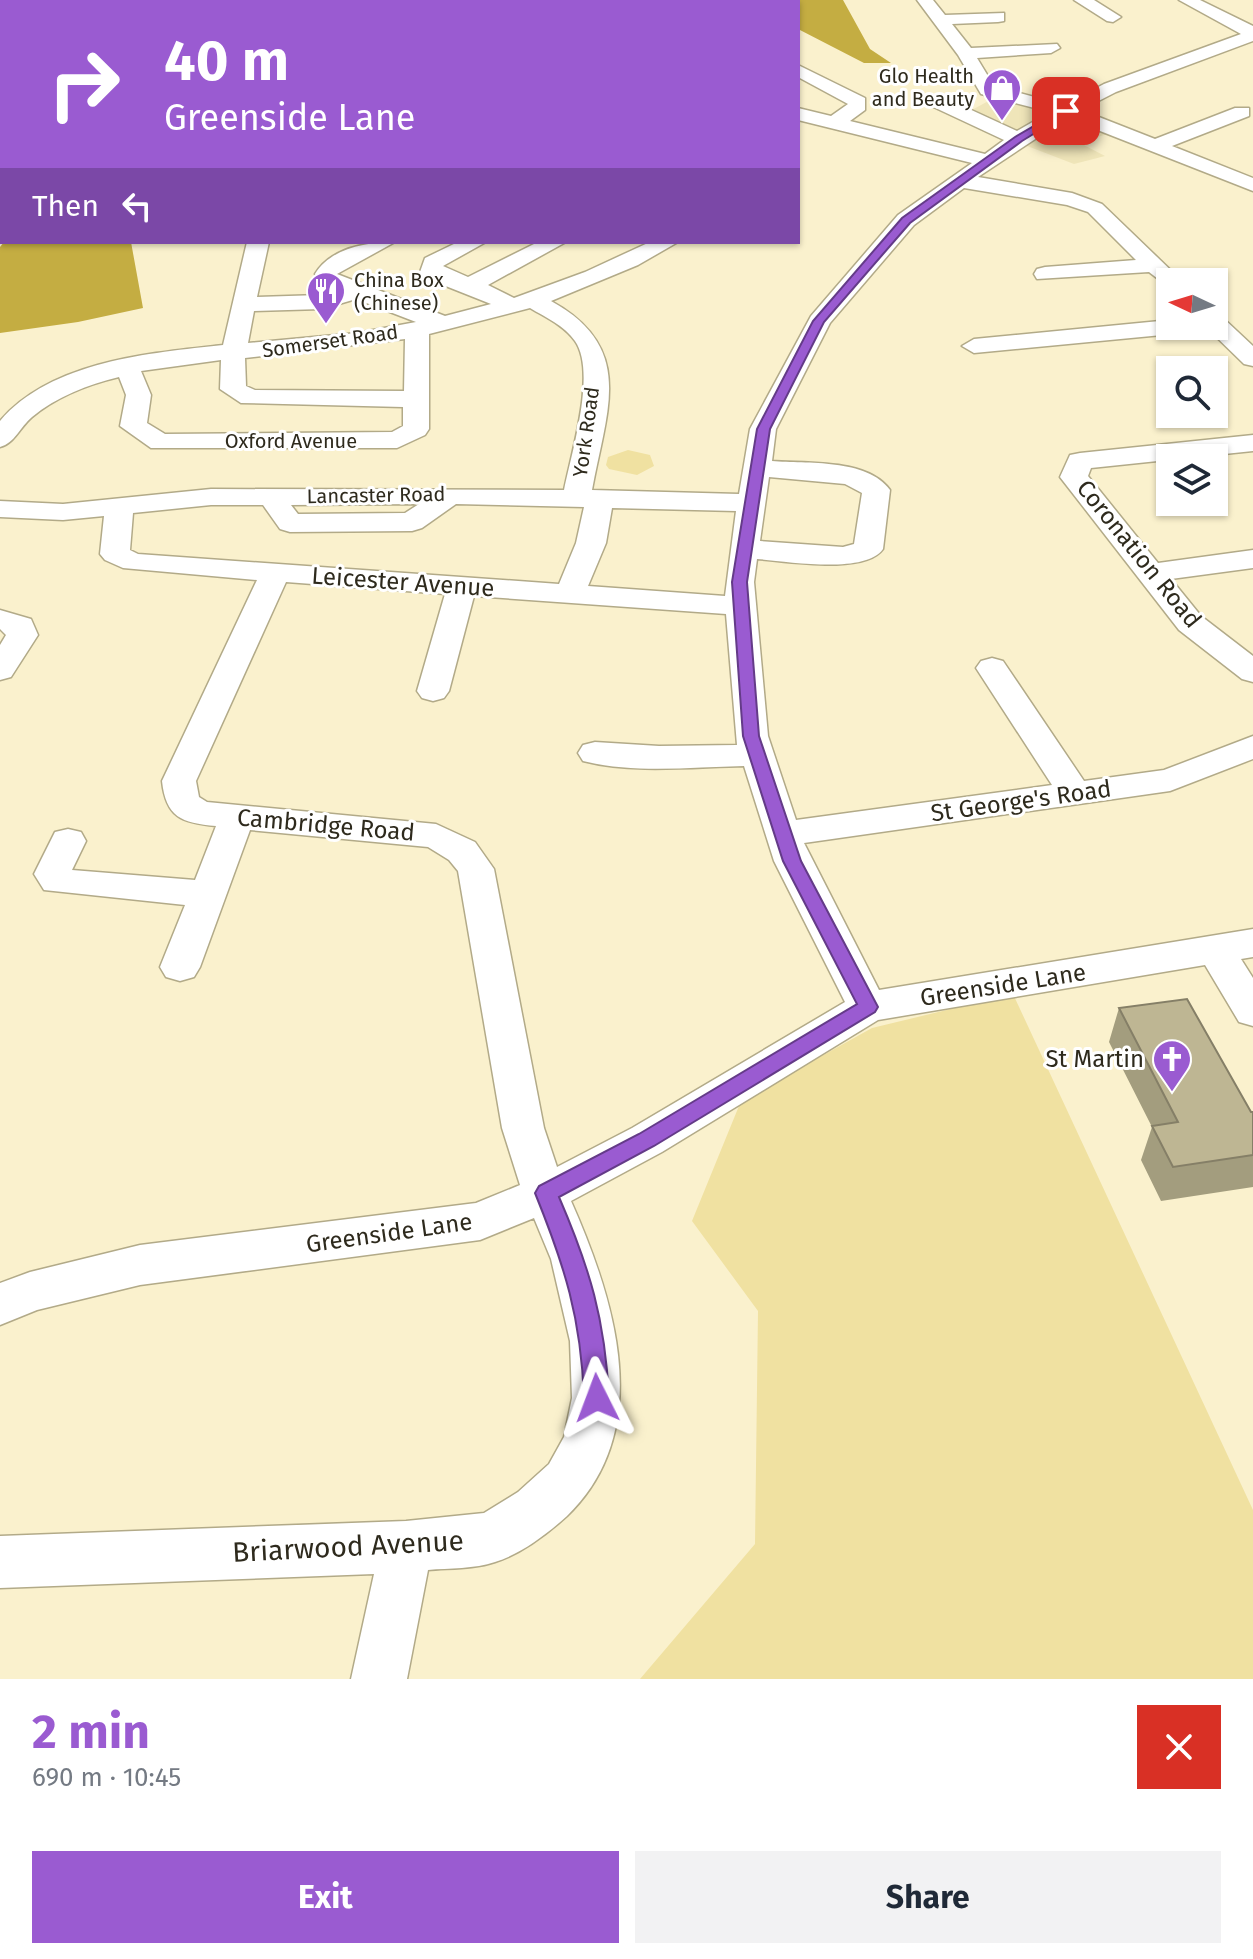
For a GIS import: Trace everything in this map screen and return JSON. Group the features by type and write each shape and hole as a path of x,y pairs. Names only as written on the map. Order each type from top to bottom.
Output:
{"street":[{"path":"925,0 966,54 987,90 1066,111 1252,184"},
{"path":"1082,0 1113,17"},
{"path":"1187,0 1253,34"},
{"path":"938,20 998,17"},
{"path":"868,1007 792,861 751,736 739,582 763,429 819,321 906,220 1018,139 1066,111 1110,88 1253,34"},
{"path":"966,54 1051,48"},
{"path":"800,71 858,102 856,110 827,121 800,123"},
{"path":"934,100 1018,139"},
{"path":"1157,145 1242,112"},
{"path":"800,114 990,161"},
{"path":"962,181 1072,199 1095,208 1157,268"},
{"path":"258,244 233,354 233,389 250,398 416,399"},
{"path":"380,244 331,266 326,274 332,282 429,326"},
{"name":"York Road","path":"471,244 433,263 431,272 567,320 591,346 595,382 589,498 591,543 570,594"},
{"path":"470,285 551,244"},
{"name":"Somerset Road","path":"0,439 22,412 51,394 99,373 429,326 522,303 619,269 663,244"},
{"path":"1045,274 1154,265"},
{"path":"244,304 322,302 357,291"},
{"name":"Oxford Avenue","path":"125,367 138,382 140,405 133,426 160,442 397,440 416,429 416,399 429,326"},
{"path":"974,346 1156,329"},
{"path":"1228,336 1253,359"},
{"name":"Coronation Road","path":"1253,443 1080,461 1074,477 1190,623 1253,672"},
{"path":"745,549 844,556 868,549 876,490 852,476 757,468"},
{"name":"Lancaster Road","path":"119,506 211,497 271,496 290,523 412,522 450,495 752,503"},
{"path":"0,509 63,512 119,506"},
{"name":"Leicester Avenue","path":"119,506 115,554 133,562 741,606"},
{"path":"1150,573 1253,559"},
{"name":"Cambridge Road","path":"276,572 179,781 182,802 198,813 421,833 448,841 462,851 476,869 523,1128 547,1193"},
{"path":"433,691 462,586"},
{"path":"0,619 20,626 22,635 0,670"},
{"path":"992,668 1075,794"},
{"name":"St George's Road","path":"783,834 1170,780 1253,747"},
{"path":"595,753 659,757 757,755"},
{"path":"180,967 237,818"},
{"path":"68,841 52,874 57,881 209,894"},
{"path":"1234,946 1253,1011"},
{"name":"Greenside Lane","path":"0,1305 30,1292 140,1265 480,1221 547,1193 647,1140 868,1007 1234,946"},
{"name":"Briarwood Avenue","path":"0,1562 406,1547 492,1538 536,1510 567,1481 588,1443 597,1398 594,1341 574,1259 547,1193"},
{"path":"379,1679 406,1547"}],"shaded area":[{"path":"800,0 843,0 870,49 891,63 864,63 800,30"},
{"path":"996,97 1028,104 1110,133 1080,143 1105,156 1074,164 1022,144 968,112"},
{"path":"2,244 131,244 143,308 78,322 0,333"},
{"path":"628,450 650,455 654,466 637,475 609,469 606,465 608,457"},
{"path":"1013,994 1253,1510 1253,1679 640,1679 755,1544 758,1311 692,1221 741,1101 872,1028"}],"building":[{"path":"1187,999 1253,1112 1253,1155 1173,1167 1152,1126 1178,1122 1119,1008"}],"place":[{"name":"Glo Health and Beauty","path":"1002,122"},
{"name":"China Box (Chinese)","path":"326,325"},
{"name":"St Martin","path":"1172,1093"}],"route":[{"path":"597,1398 594,1341 574,1259 547,1193 647,1140 868,1007 792,861 751,736 739,582 763,429 819,321 906,220 1018,139 1066,111"}]}
